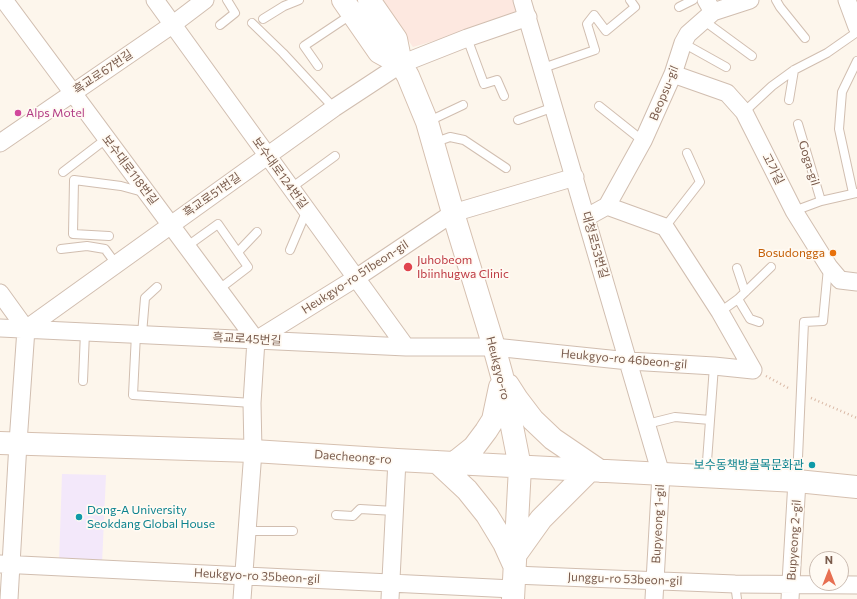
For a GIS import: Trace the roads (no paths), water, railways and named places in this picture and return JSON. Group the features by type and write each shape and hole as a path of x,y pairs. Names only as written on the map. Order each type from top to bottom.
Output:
{"main road":[{"name":"Heukgyo-ro","path":"369,0 396,39 401,64 408,76 427,122 502,376 520,467 514,577"},
{"path":"348,7 379,52 401,64"},
{"path":"502,376 493,420 480,440 446,462 487,515 504,543 514,577"},
{"path":"502,376 533,420 553,438 595,470 541,519 514,577"},
{"name":"Daecheong-ro","path":"9,443 253,451 520,467 706,475 797,481 857,487"}],"street":[{"name":"보수대로124번길","path":"155,0 406,347"},
{"name":"흑교로67번길","path":"0,143 172,25 205,0"},
{"name":"대청로53번길","path":"522,0 587,217 661,474"},
{"path":"707,11 750,0"},
{"path":"847,0 857,27"},
{"name":"보수대로118번길","path":"5,2 256,340"},
{"name":"Beopsu-gil","path":"607,206 644,142 673,74 683,43 688,34 707,11"},
{"name":"흑교로51번길","path":"26,329 334,108 401,64 467,38 528,17"},
{"name":"고가길","path":"673,74 727,93 744,112 794,211 828,266 840,280 857,282"},
{"name":"Heukgyo-ro 51beon-gil","path":"256,340 356,278 453,213 575,177"},
{"path":"587,217 607,206 665,227 720,312"},
{"path":"0,293 26,329 9,443 6,564 9,599"},
{"name":"Heukgyo-ro 46beon-gil","path":"494,347 629,361 753,370 720,312"},
{"name":"흑교로45번길","path":"0,328 406,347 494,347"},
{"path":"242,599 253,451 252,403 256,340"},
{"path":"390,591 396,460"},
{"name":"Bupyeong 1-gil","path":"654,599 661,474"},
{"name":"Bupyeong 2-gil","path":"791,592 797,481"},
{"name":"Heukgyo-ro 35beon-gil","path":"6,564 243,576 390,591 514,577"},
{"name":"Junggu-ro 53beon-gil","path":"514,577 655,581 736,591 791,592 857,585"}],"lane":[{"path":"220,25 235,14 227,0"},
{"path":"263,19 284,6 299,0"},
{"path":"543,68 595,50 587,24 594,15 606,31 635,7 630,0"},
{"path":"679,7 693,0"},
{"path":"776,0 805,38"},
{"path":"318,66 304,46 348,7"},
{"path":"707,11 752,56"},
{"path":"252,23 283,53 334,108"},
{"path":"744,112 772,86 794,70 828,53 857,32"},
{"path":"467,38 484,84 497,80 504,96"},
{"path":"683,43 726,67"},
{"path":"855,193 839,129 842,92 857,61"},
{"path":"789,100 794,70"},
{"path":"427,122 462,105"},
{"path":"599,106 644,142"},
{"path":"518,120 554,107"},
{"name":"Goga-gil","path":"798,124 821,201"},
{"path":"433,143 450,137 464,140 506,168"},
{"path":"63,172 106,139"},
{"path":"665,227 700,182 686,153"},
{"path":"291,188 335,156"},
{"path":"109,236 73,234 74,180 121,186 146,193"},
{"name":"Goga-gil","path":"794,211 821,201 855,193"},
{"path":"290,250 307,210"},
{"path":"186,246 218,224 248,267 218,290"},
{"path":"238,252 257,232"},
{"path":"61,250 87,246 105,250 116,264"},
{"path":"720,312 738,299 771,266"},
{"path":"797,481 804,322 823,321 828,266"},
{"path":"737,268 745,292"},
{"path":"157,287 145,298 139,334 133,395 252,403"},
{"path":"738,299 750,319 760,322"},
{"path":"83,381 85,332"},
{"path":"706,475 714,366"},
{"path":"647,424 675,417 710,420"},
{"path":"336,515 353,516 360,509 394,511"},
{"path":"246,531 293,531"}],"place":[{"name":"Alps Motel","path":"18,113"},
{"name":"Bosudongga","path":"833,253"},
{"name":"Juhobeom Ibiinhugwa Clinic","path":"408,267"},
{"name":"보수동책방골목문화관","path":"812,465"},
{"name":"Dong-A University Seokdang Global House","path":"79,517"}]}
